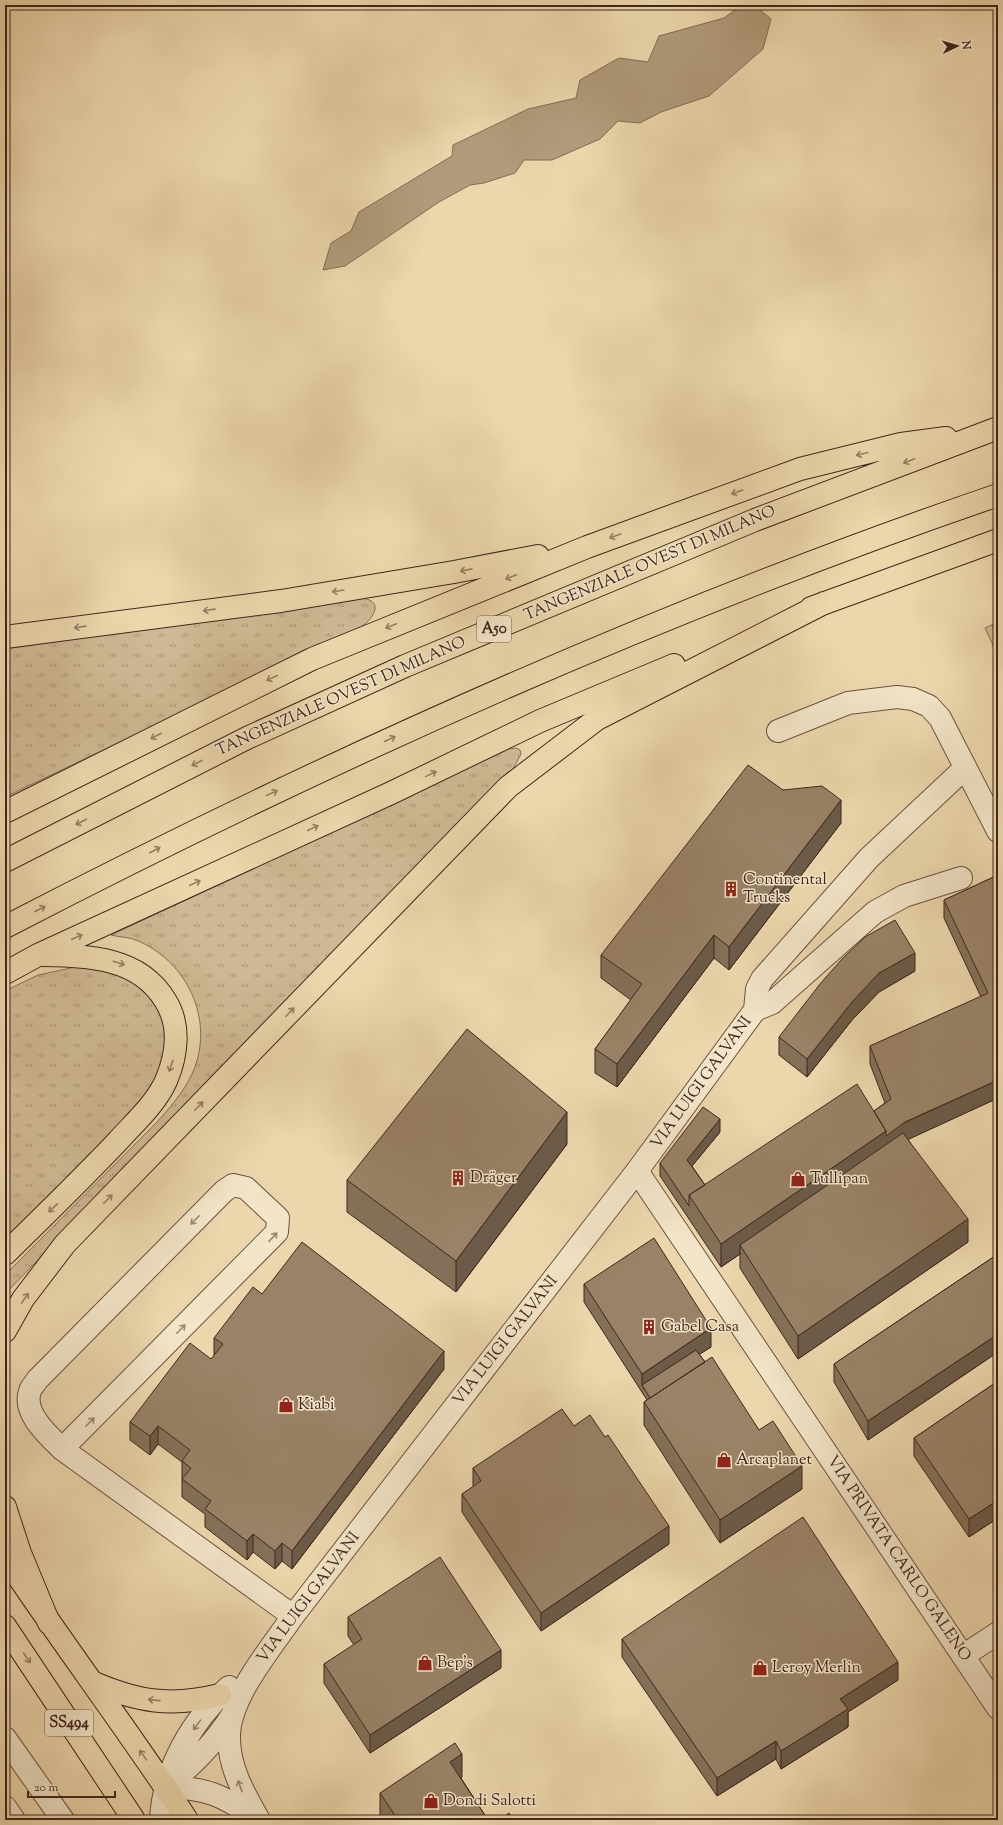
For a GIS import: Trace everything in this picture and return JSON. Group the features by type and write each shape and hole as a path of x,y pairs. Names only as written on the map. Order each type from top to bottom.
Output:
{"main road":[{"path":"5,812 312,659 587,547 800,469 901,444 990,430"},
{"name":"TANGENZIALE OVEST DI MILANO","path":"5,861 247,738 405,666 755,520 990,430"},
{"path":"5,927 215,820 414,728 602,646 775,576 998,494"},
{"path":"5,973 38,955 391,794 540,721 824,603 998,540"},
{"path":"5,637 281,601 454,572 587,547"},
{"path":"5,1331 23,1299 65,1244 508,787 597,719 824,603"},
{"path":"5,1254 64,1198 152,1104 165,1082 174,1056 176,1033 172,1013 159,990 150,980 127,966 112,961 80,956 38,955"},
{"path":"5,1507 20,1554 49,1623"},
{"name":"SS494","path":"5,1557 49,1623 166,1787 187,1820"},
{"name":"SS494","path":"5,1626 134,1820"},
{"path":"92,1682 123,1694 154,1700 177,1702 197,1701 220,1695"}],"street":[{"path":"778,731 848,703 897,696 913,699 929,706 940,718 998,831"},
{"path":"961,878 904,896 875,912 772,1003 755,1010 757,989 767,973 869,858 965,768"},
{"name":"VIA LUIGI GALVANI","path":"259,1820 242,1791 230,1751 229,1734 233,1714 240,1696 255,1670 293,1616 637,1171 755,1010"},
{"name":"VIA PRIVATA CARLO GALENO","path":"637,1171 998,1708"},
{"path":"62,1449 277,1232 278,1218 246,1188 233,1185 224,1191 37,1380 29,1391 29,1404 37,1423 62,1449 293,1616"},
{"path":"963,1656 998,1633"},
{"name":"VIA LUIGI GALVANI","path":"166,1787 168,1775 182,1746 220,1695 232,1684 255,1670"},
{"name":"VIA LUIGI GALVANI","path":"166,1787 188,1769 218,1737 233,1714"},
{"path":"5,1738 63,1820"},
{"path":"161,1820 166,1787 195,1789 215,1794 259,1820"},
{"path":"5,1807 14,1820"}],"green space":[{"path":"359,598 367,599 375,605 374,614 361,627 5,797 5,649"},
{"path":"998,622 998,656 985,628"},
{"path":"516,748 520,750 521,754 513,769 5,1294 5,1275 158,1121 177,1099 192,1075 198,1057 201,1038 200,1020 195,1002 188,986 165,958 150,947 133,939 111,935 509,749"},
{"path":"80,966 133,977 159,1007 168,1042 152,1091 5,1241 5,991 38,975"}],"shaded area":[{"path":"742,5 754,5 771,19 763,49 709,96 661,112 640,123 618,121 600,139 552,160 524,160 515,173 484,183 470,185 439,202 345,266 323,270 331,243 351,231 359,212 452,156 453,145 528,109 576,98 580,80 619,58 648,62 659,36 724,18"}],"building":[{"name":"Continental Trucks","path":"748,765 783,790 822,786 841,800 729,947 714,935 617,1064 595,1049 642,984 601,955"},
{"path":"998,875 998,1080 905,1122 886,1136 886,1131 874,1111 891,1099 870,1046 988,993 944,900"},
{"path":"895,920 915,953 879,973 852,1002 807,1059 779,1037 820,984 842,959 865,937"},
{"name":"Dräger","path":"467,1029 567,1112 456,1261 347,1180"},
{"name":"Tullipan","path":"857,1084 886,1131 721,1244 689,1195"},
{"path":"703,1107 720,1119 687,1160 705,1185 689,1195 689,1206 660,1163"},
{"path":"903,1133 968,1219 798,1336 740,1245"},
{"name":"Gabel Casa","path":"654,1238 711,1328 642,1374 584,1284"},
{"name":"Kiabi","path":"302,1242 444,1351 292,1551 282,1543 275,1551 253,1534 247,1541 205,1509 211,1501 182,1479 191,1468 182,1461 190,1450 158,1426 150,1436 130,1422 190,1343 211,1359 223,1344 214,1338 253,1287 262,1294"},
{"path":"998,1254 998,1334 868,1421 834,1364"},
{"path":"696,1350 705,1362 650,1398 642,1385"},
{"name":"Arcaplanet","path":"712,1357 759,1430 773,1421 802,1466 720,1520 644,1402"},
{"path":"998,1381 998,1500 969,1519 914,1438"},
{"path":"562,1409 574,1426 590,1415 605,1437 608,1435 669,1526 541,1613 462,1494 481,1481 473,1468"},
{"name":"Leroy Merlin","path":"803,1517 898,1662 840,1699 848,1709 781,1751 776,1741 717,1778 622,1639"},
{"name":"Bep's","path":"440,1557 501,1650 370,1735 324,1664 362,1639 348,1617"},
{"path":"455,1743 462,1754 450,1762 488,1820 398,1820 380,1793"},
{"path":"509,1813 514,1820 499,1820"}],"place":[{"name":"Continental Trucks","path":"731,889"},
{"name":"Dräger","path":"458,1178"},
{"name":"Tullipan","path":"798,1179"},
{"name":"Gabel Casa","path":"649,1327"},
{"name":"Kiabi","path":"286,1405"},
{"name":"Arcaplanet","path":"724,1460"},
{"name":"Bep's","path":"425,1663"},
{"name":"Leroy Merlin","path":"760,1668"},
{"name":"Dondi Salotti","path":"431,1801"}]}
